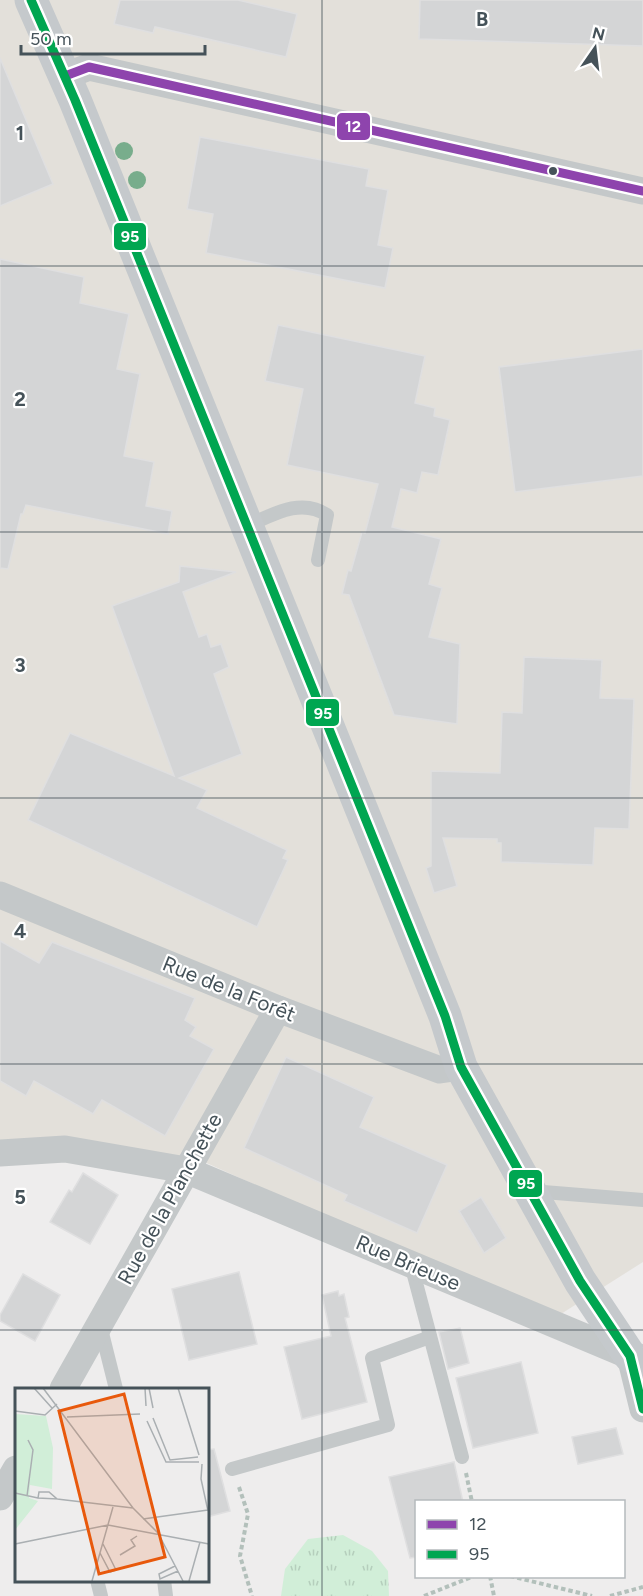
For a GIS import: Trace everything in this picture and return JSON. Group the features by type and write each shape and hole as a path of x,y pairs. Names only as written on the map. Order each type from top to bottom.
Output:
{"street":[{"path":"31,0 65,76 441,1005 461,1067 580,1281 636,1360 643,1409"},
{"path":"65,76 89,67 643,191"},
{"name":"Rue de la Forêt","path":"0,895 278,1009 440,1070 461,1067"},
{"name":"Rue de la Planchette","path":"64,1388 278,1009"},
{"name":"Rue Brieuse","path":"0,1153 65,1149 186,1170 636,1360"},
{"path":"0,1497 15,1471"}],"lane":[{"path":"247,526 284,509 303,507 320,510 327,515 318,560"},
{"path":"530,1191 643,1200"},
{"path":"411,1264 462,1457"},
{"path":"100,1323 116,1388"},
{"path":"232,1469 388,1425 372,1358 430,1338"},
{"path":"97,1581 101,1596"},
{"path":"164,1581 166,1596"}],"path":[{"path":"462,1457 472,1500"},
{"path":"232,1469 248,1514 240,1556 252,1596"},
{"path":"423,1596 469,1578"},
{"path":"490,1578 494,1596"},
{"path":"518,1578 592,1596"},
{"path":"610,1596 643,1587"}],"shaded area":[{"path":"0,0 643,0 643,1262 553,1319 200,1160 0,1150"}],"green space":[{"path":"343,1535 372,1551 388,1571 389,1596 281,1596 285,1569 308,1539"}],"building":[{"path":"120,0 238,0 297,14 286,57 155,27 153,33 114,24"},
{"path":"420,0 643,0 643,46 419,39"},
{"path":"0,58 53,184 0,206"},
{"path":"200,137 369,169 366,186 388,190 378,245 393,248 385,288 206,253 213,214 187,209"},
{"path":"0,259 84,277 80,303 129,314 117,369 140,374 124,456 154,462 146,506 172,511 168,534 26,505 21,514 8,569 0,568"},
{"path":"278,325 425,356 415,403 435,408 434,416 450,420 438,475 422,472 417,493 401,489 392,527 441,539 429,584 442,588 429,637 460,644 457,724 394,715 349,595 342,594 362,532 365,533 378,484 287,465 303,389 265,381"},
{"path":"643,349 643,476 515,492 499,367"},
{"path":"180,566 236,572 183,592 199,637 207,634 211,647 221,644 229,667 214,674 242,754 179,778 207,790 197,808 287,850 283,858 288,860 257,927 28,820 70,733 174,776 112,606 179,582"},
{"path":"524,657 602,660 600,698 634,699 629,829 595,828 593,865 501,862 501,843 497,843 497,839 443,838 457,886 434,893 426,868 431,866 431,771 500,773 502,712 522,713"},
{"path":"0,941 39,963 52,942 195,998 185,1020 196,1027 190,1036 214,1049 165,1136 102,1100 93,1114 34,1081 26,1096 0,1081"},
{"path":"286,1057 374,1097 360,1127 447,1165 417,1233 344,1201 347,1195 244,1148"},
{"path":"83,1173 118,1195 90,1244 50,1222 69,1190 72,1192"},
{"path":"481,1197 506,1238 484,1253 459,1211"},
{"path":"239,1272 257,1344 189,1360 172,1289"},
{"path":"23,1274 60,1295 35,1341 0,1321 0,1315"},
{"path":"338,1291 339,1296 344,1294 349,1317 345,1318 367,1402 302,1419 284,1347 331,1336 322,1295"},
{"path":"460,1328 469,1363 448,1369 439,1332"},
{"path":"521,1362 538,1433 473,1448 456,1378"},
{"path":"616,1428 623,1454 578,1464 572,1437"},
{"path":"214,1449 230,1511 208,1517 208,1450"},
{"path":"454,1462 463,1500 415,1500 415,1557 410,1558 389,1477"}],"transit line":[{"name":"95","path":"31,0 75,100 445,1016 461,1067 580,1281 630,1356 643,1409"},
{"name":"12","path":"65,76 89,67 643,191"}]}
